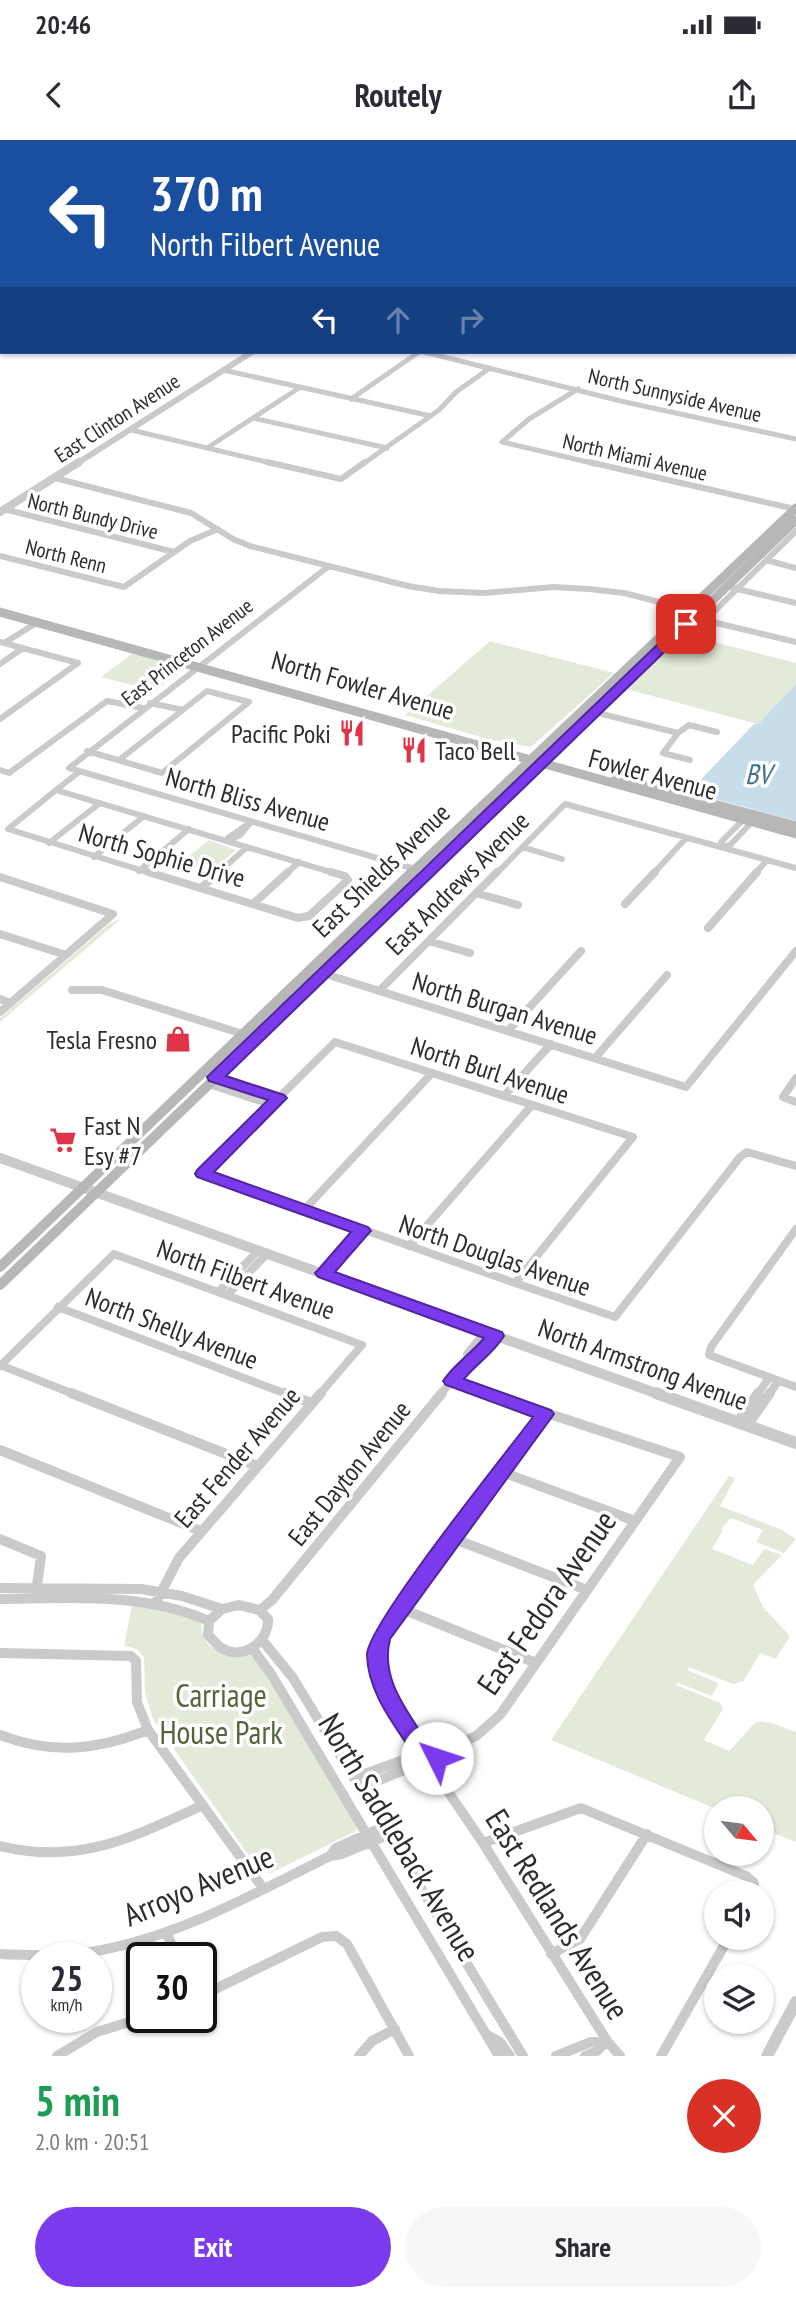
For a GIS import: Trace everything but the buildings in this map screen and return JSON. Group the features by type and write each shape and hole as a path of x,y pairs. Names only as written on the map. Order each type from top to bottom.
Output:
{"main road":[{"name":"East Shields Avenue","path":"0,1285 428,872 649,646 796,509"},
{"name":"East Shields Avenue","path":"0,1267 464,823 594,712 699,612 732,588 796,520"},
{"name":"North Fowler Avenue","path":"0,605 202,663 284,690 796,830"},
{"name":"North Fowler Avenue","path":"0,612 369,708 536,760"},
{"path":"35,621 87,629"},
{"path":"624,683 621,679 644,656 649,646"},
{"path":"284,690 296,690 369,708"},
{"name":"Fowler Avenue","path":"536,760 747,821 756,819 796,830"},
{"path":"428,872 438,856 464,830 464,823"},
{"path":"379,918 390,901 419,873 415,869"}],"street":[{"name":"East Clinton Avenue","path":"2,511 249,354"},
{"path":"351,399 418,354"},
{"name":"North Sunnyside Avenue","path":"430,354 796,439"},
{"path":"131,430 341,480 430,416 490,368"},
{"path":"223,370 430,416"},
{"path":"207,448 299,388"},
{"name":"North Miami Avenue","path":"578,389 529,419 502,442 796,509"},
{"path":"253,418 387,448"},
{"path":"55,478 191,513 250,546 408,586 439,591 484,593 553,587 589,589 624,593 699,612"},
{"name":"North Bundy Drive","path":"2,511 174,552"},
{"path":"174,552 196,537 218,529"},
{"name":"East Shields Avenue","path":"691,634 732,588 796,531"},
{"name":"North Renn","path":"0,555 124,587 174,552"},
{"path":"766,560 796,568"},
{"name":"East Princeton Avenue","path":"69,768 87,751 329,566"},
{"path":"716,584 796,603"},
{"path":"705,620 796,642"},
{"path":"2,642 35,621"},
{"path":"0,719 78,663 2,642"},
{"path":"0,664 23,648"},
{"path":"87,751 162,773 249,702 207,691 176,708 119,760"},
{"path":"0,770 9,773 110,700 143,708"},
{"path":"152,701 176,708"},
{"path":"594,712 678,733"},
{"path":"690,760 663,753 678,733 689,724 717,732"},
{"name":"North Bliss Avenue","path":"69,768 415,869"},
{"path":"56,790 79,772"},
{"path":"56,790 299,862"},
{"name":"North Sophie Drive","path":"56,790 9,830 139,871 304,918 348,878 299,862"},
{"path":"49,843 100,803"},
{"name":"East Andrews Avenue","path":"379,990 565,804 685,838"},
{"path":"94,857 144,816"},
{"path":"722,848 730,845 747,821"},
{"path":"228,841 251,822"},
{"path":"139,871 189,829"},
{"path":"625,904 685,838 796,868"},
{"path":"201,888 247,847"},
{"path":"522,847 562,859"},
{"path":"708,928 767,860"},
{"path":"253,904 299,862"},
{"path":"0,877 113,914 0,1012"},
{"path":"476,893 517,905"},
{"path":"0,934 66,955"},
{"path":"429,941 470,953"},
{"path":"508,1031 582,951"},
{"name":"North Burgan Avenue","path":"311,969 686,1087 796,951"},
{"path":"595,1058 667,975"},
{"path":"72,990 102,990 243,1034"},
{"path":"0,999 10,1003"},
{"name":"North Burl Avenue","path":"276,1101 335,1042 633,1137 515,1284"},
{"path":"504,1096 551,1044"},
{"path":"304,1210 432,1073"},
{"path":"796,1078 783,1097 796,1101"},
{"path":"212,1080 276,1101"},
{"name":"North Douglas Avenue","path":"276,1101 203,1174 615,1317 740,1157 747,1152 796,1166"},
{"path":"409,1246 532,1105"},
{"name":"North Armstrong Avenue","path":"0,1158 796,1443"},
{"path":"796,1228 711,1347 709,1355 796,1387"},
{"path":"324,1273 362,1231"},
{"path":"223,1294 263,1252"},
{"name":"North Filbert Avenue","path":"58,1307 114,1254 362,1345"},
{"path":"58,1307 0,1365 257,1466"},
{"name":"North Shelly Avenue","path":"58,1307 311,1403"},
{"name":"East Dayton Avenue","path":"260,1610 272,1600 468,1361 477,1358 490,1334"},
{"name":"East Fender Avenue","path":"156,1604 179,1558 362,1345"},
{"path":"743,1424 773,1379"},
{"path":"452,1381 545,1414"},
{"name":"East Fedora Avenue","path":"357,1783 476,1736 489,1726 680,1457 559,1415 545,1414"},
{"name":"East Redlands Avenue","path":"545,1414 380,1638 376,1652 377,1667 380,1684 424,1758 483,1843 551,1954 620,2056"},
{"path":"0,1450 201,1531"},
{"path":"502,1472 635,1521"},
{"path":"452,1538 587,1590"},
{"path":"0,1539 41,1556 35,1599"},
{"path":"0,1588 161,1592 222,1609 239,1605 260,1610 268,1618 270,1626 263,1641 241,1651 220,1647 208,1635 209,1621 222,1609"},
{"path":"0,1599 156,1604 186,1611 209,1621"},
{"path":"400,1608 536,1663"},
{"name":"North Saddleback Avenue","path":"263,1641 293,1678 523,2056"},
{"name":"North Saddleback Avenue","path":"252,1648 271,1674 370,1837 499,2056"},
{"path":"0,1653 131,1656 136,1661 137,1702 148,1730 263,1888"},
{"path":"0,1735 37,1748 77,1752 105,1746 148,1730"},
{"path":"0,1846 19,1852 57,1854 93,1851 122,1843 201,1806"},
{"path":"483,1843 581,1808 746,1876 749,1880"},
{"name":"Arroyo Avenue","path":"0,1954 85,1954 167,1934 386,1831"},
{"path":"551,1954 580,1939 647,1834"},
{"path":"167,1934 171,1942"},
{"path":"217,1988 322,1937 336,1936 346,1944 409,2056"},
{"path":"661,2056 722,1950"},
{"path":"767,2056 796,2002"},
{"path":"57,2056 88,2035 126,2022"},
{"path":"359,2056 372,2041 395,2029"},
{"path":"487,2035 500,2042 510,2056"},
{"path":"556,2056 591,2042 607,2040"},
{"path":"585,2056 597,2051 607,2040"}],"green space":[{"path":"683,634 796,663 796,684 758,724 626,689"},
{"path":"490,641 614,673 531,747 488,739 405,715"},
{"path":"133,653 184,669 155,691 101,677"},
{"path":"209,840 236,850 211,872 181,863"},
{"path":"122,918 0,1022 0,1018 109,924"},
{"path":"729,1476 735,1478 720,1506 780,1529 796,1539 784,1553 756,1542 763,1530 731,1518 721,1529 723,1530 712,1549 753,1565 764,1549 782,1555 753,1585 763,1607 790,1636 776,1659 760,1653 744,1681 733,1684 689,1667 687,1670 719,1683 712,1696 678,1683 676,1685 720,1703 723,1709 704,1740 729,1751 757,1722 763,1721 796,1732 796,1842 774,1833 774,1796 704,1796 704,1804 551,1740"},
{"name":"Carriage House Park","path":"132,1605 153,1607 201,1622 203,1635 213,1648 255,1658 357,1825 356,1831 271,1873 259,1870 153,1719 145,1693 144,1657 137,1649 124,1646"}],"water":[{"name":"BV","path":"796,684 796,821 689,792 754,724 758,724"}],"place":[{"name":"Pacific Poki","path":"352,733"},
{"name":"Taco Bell","path":"414,750"},
{"name":"Tesla Fresno","path":"178,1039"},
{"name":"Fast N Esy #7","path":"63,1140"}],"route":[{"path":"437,1758 432,1750 421,1749 380,1684 376,1652 380,1638 545,1414 452,1381 468,1361 477,1358 496,1336 324,1273 362,1231 203,1174 279,1098 215,1077 686,624"}]}
